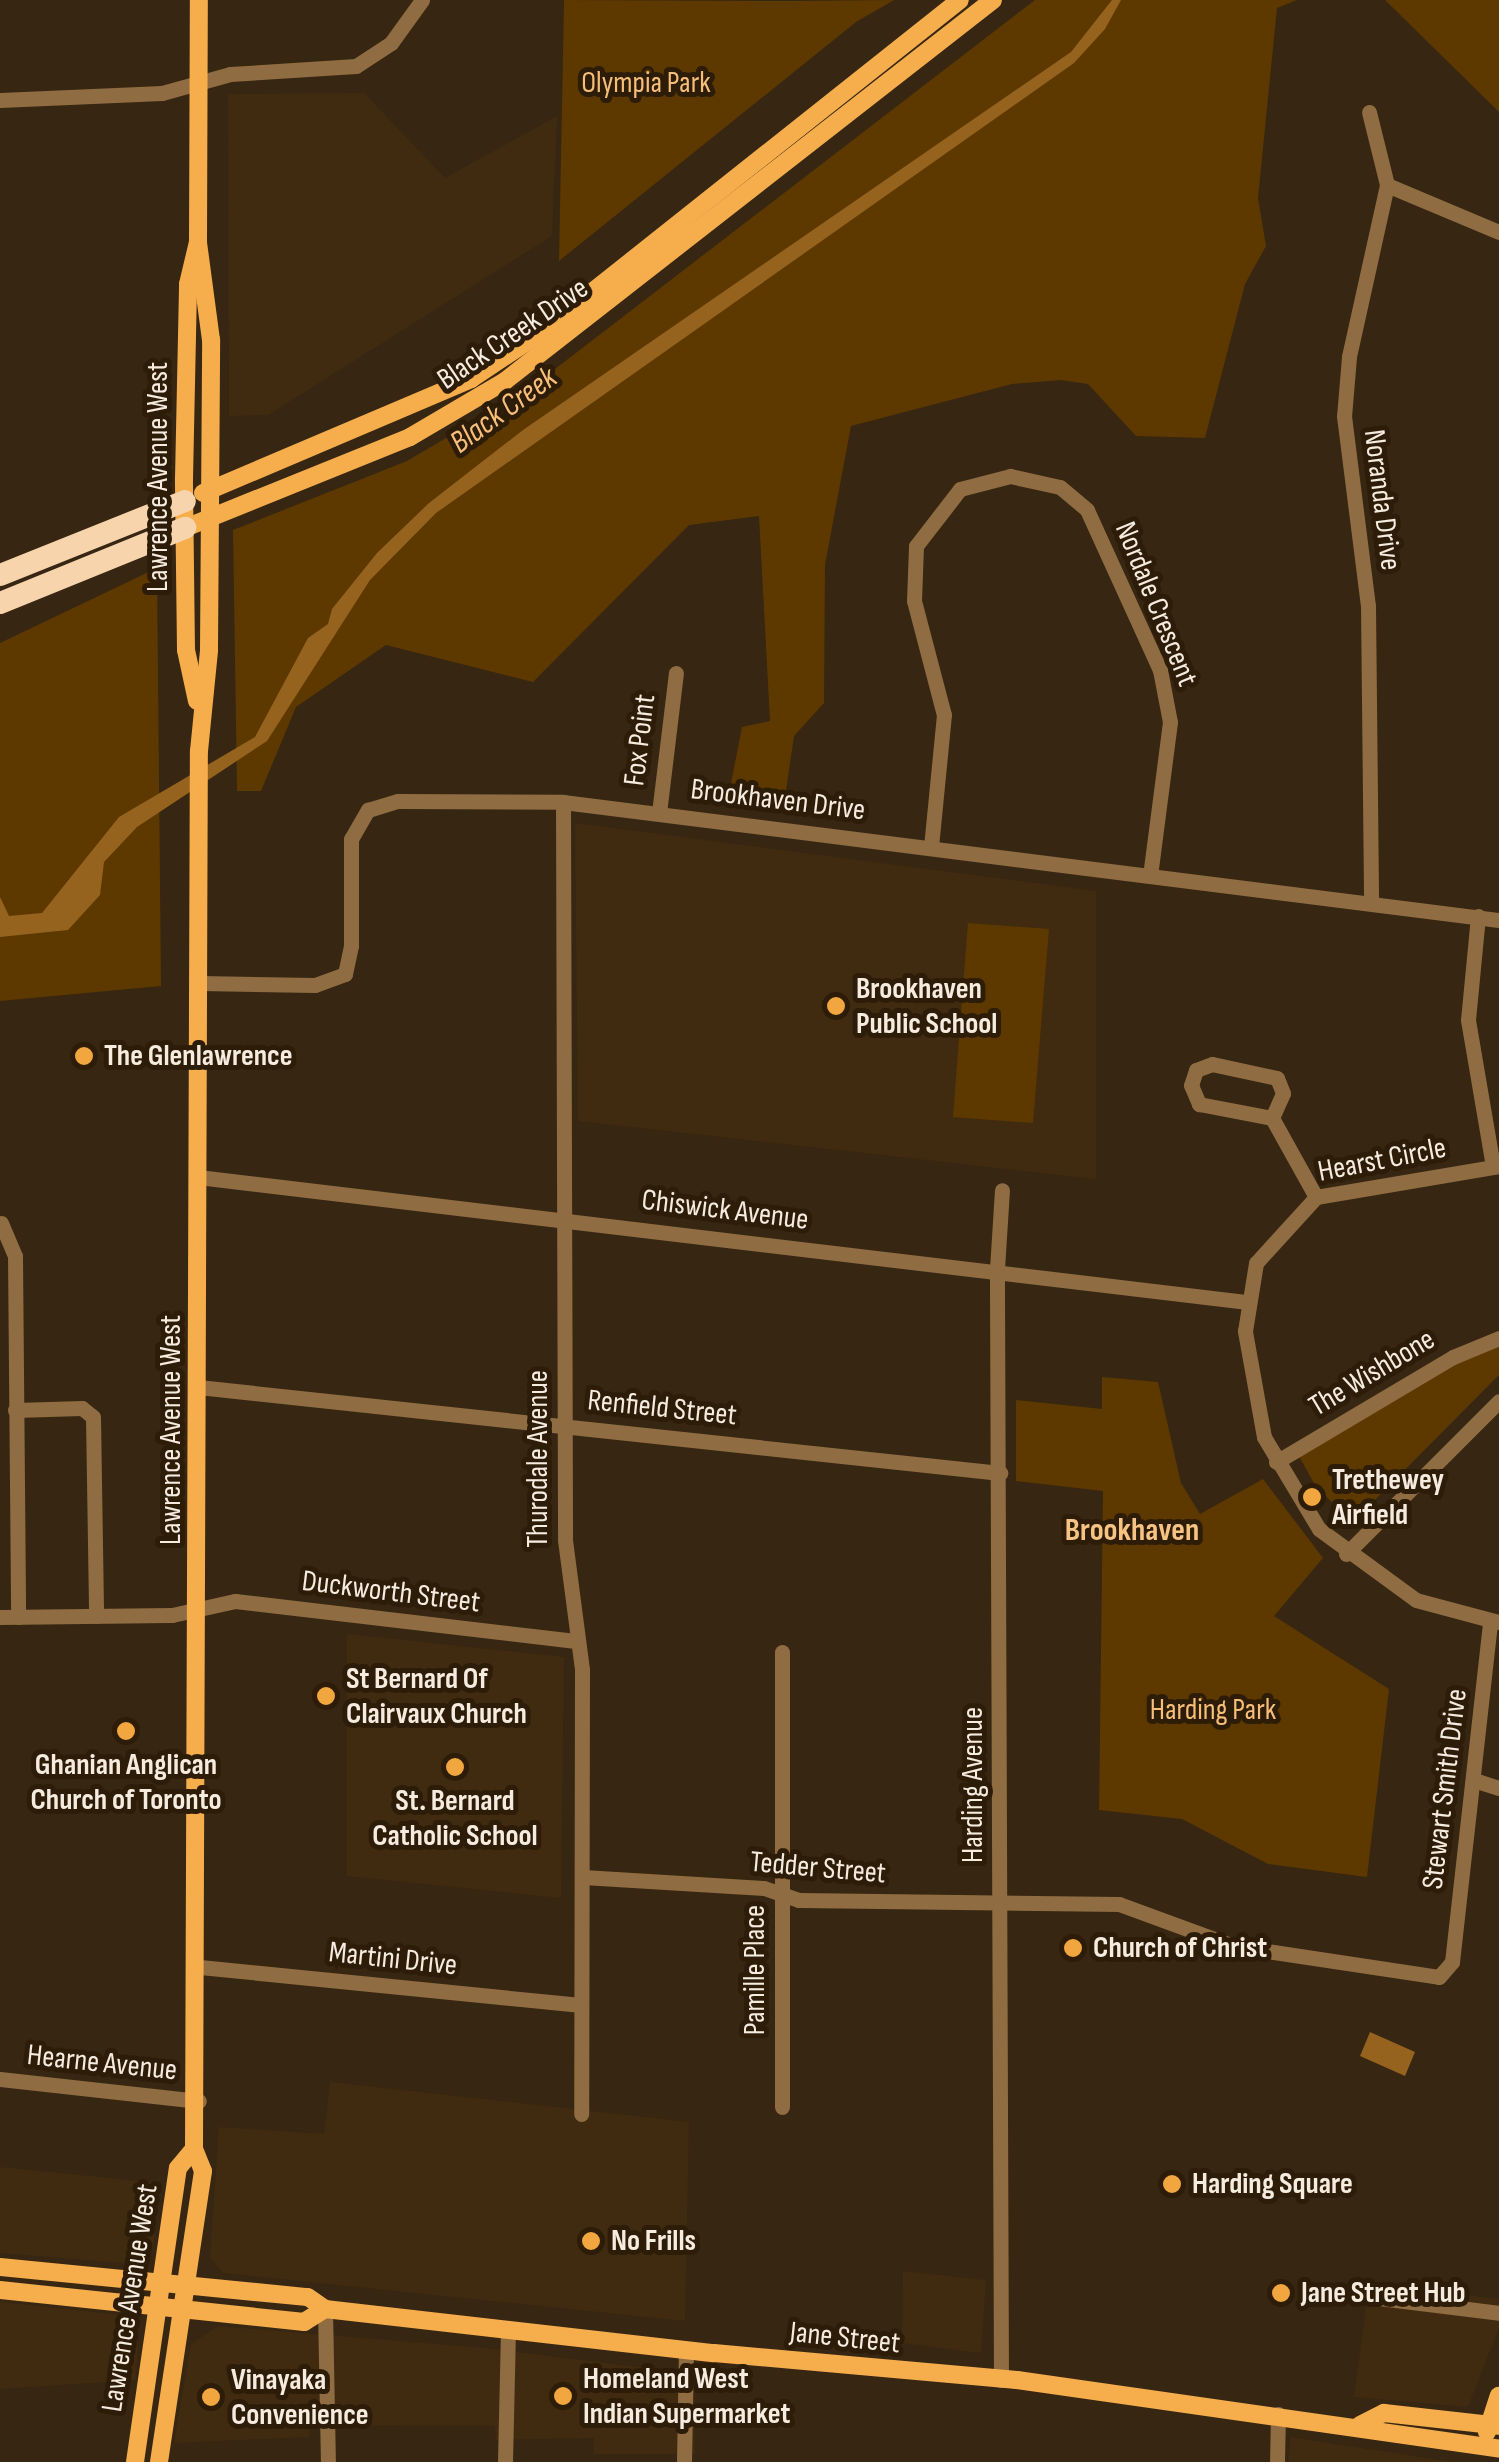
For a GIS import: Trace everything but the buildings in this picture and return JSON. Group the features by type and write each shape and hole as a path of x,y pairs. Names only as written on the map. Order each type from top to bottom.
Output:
{"highway":[{"name":"Black Creek Drive","path":"0,574 184,500"},
{"name":"Black Creek Drive","path":"0,603 184,528"}],"main road":[{"name":"Lawrence Avenue West","path":"159,2462 203,2171 194,2149 199,2101 200,1967 199,712 210,650 211,340 198,242 200,0"},
{"name":"Black Creek Drive","path":"184,500 471,379 543,330 960,0"},
{"name":"Black Creek Drive","path":"184,528 410,437 506,381 993,0"},
{"name":"Lawrence Avenue West","path":"198,242 188,284 184,528 186,650 199,712"},
{"name":"Lawrence Avenue West","path":"135,2462 178,2168 194,2149"},
{"name":"Jane Street","path":"0,2267 308,2297 325,2309 686,2350 1001,2380 1278,2414 1360,2425 1380,2435 1489,2453"},
{"name":"Jane Street","path":"0,2290 304,2322 325,2309"},
{"path":"1489,2453 1499,2396"},
{"name":"Jane Street","path":"1360,2425 1384,2413 1494,2425"}],"street":[{"path":"0,100 162,92 230,74 356,66 391,43 422,0"},
{"name":"Noranda Drive","path":"1369,112 1387,185 1350,358 1344,416 1368,606 1370,902"},
{"path":"1387,185 1499,232"},
{"name":"Nordale Crescent","path":"932,847 944,715 914,601 916,546 960,489 1010,476 1060,487 1087,510 1160,670 1170,722 1150,876"},
{"name":"Fox Point","path":"659,813 676,673"},
{"name":"Brookhaven Drive","path":"198,982 334,984 344,974 351,946 351,839 368,810 398,801 562,802 1499,920"},
{"name":"Thurodale Avenue","path":"562,802 566,1579 578,1641 583,1877 581,2114"},
{"path":"1478,916 1468,1020 1496,1166"},
{"path":"1212,1064 1276,1078 1283,1093 1272,1118 1200,1104 1190,1085 1196,1070 1212,1064"},
{"path":"1272,1118 1316,1198"},
{"name":"Hearst Circle","path":"1495,1622 1416,1600 1346,1554 1295,1498 1276,1462 1252,1387 1246,1302 1269,1242 1316,1198 1496,1166"},
{"name":"Chiswick Avenue","path":"198,1178 997,1269 1246,1302"},
{"name":"Harding Avenue","path":"1001,2380 997,1269 1002,1190"},
{"path":"0,1224 14,1256 18,1617"},
{"name":"The Wishbone","path":"1276,1462 1453,1357 1499,1338"},
{"name":"Renfield Street","path":"198,1387 1000,1473"},
{"path":"1346,1554 1499,1401"},
{"path":"15,1410 82,1408 93,1417 96,1616"},
{"path":"0,1464 17,1463"},
{"name":"Duckworth Street","path":"0,1617 96,1616 235,1601 578,1641"},
{"name":"Stewart Smith Drive","path":"1452,1962 1495,1622"},
{"name":"Pamille Place","path":"782,1652 782,2107"},
{"path":"1477,1780 1499,1788"},
{"name":"Tedder Street","path":"583,1877 782,1894 799,1900 1119,1904 1234,1946 1427,1979 1439,1977 1452,1962"},
{"name":"Martini Drive","path":"200,1967 582,2005"},
{"name":"Hearne Avenue","path":"0,2079 199,2101"},
{"path":"1356,2295 1499,2313"},
{"path":"325,2309 328,2462"},
{"path":"506,2462 508,2329"},
{"path":"684,2462 686,2350"},
{"path":"1277,2462 1278,2414"}],"shaded area":[{"path":"1112,0 1121,0 1105,29 1074,63 436,513 370,580 267,741 137,827 104,862 100,895 68,930 0,937 0,897 9,916 42,913 119,817 255,737 308,638 328,624 332,609 377,553 429,503 523,430 1071,52"},
{"path":"364,93 445,178 557,116 552,236 268,415 229,416 228,94"},
{"name":"Brookhaven Public School","path":"575,823 1096,891 1096,1179 578,1121"},
{"name":"St. Bernard Catholic School","path":"347,1634 564,1657 561,1898 347,1876"},
{"path":"1370,2032 1415,2052 1405,2076 1360,2056"},
{"path":"330,2082 689,2122 685,2321 223,2273 210,2257 219,2127 324,2134"},
{"path":"0,2167 160,2183 153,2249 134,2264 0,2253"},
{"path":"903,2271 986,2280 981,2353 902,2343"},
{"path":"1369,2284 1499,2299 1499,2328 1468,2407 1354,2397"},
{"path":"0,2302 122,2315 138,2344 136,2380 0,2389"},
{"path":"218,2326 484,2348 694,2374 695,2454 594,2454 594,2438 496,2440 495,2426 309,2425 309,2437 174,2443 191,2344"},
{"path":"1290,2437 1453,2462 1289,2462"}],"green space":[{"name":"Olympia Park","path":"564,0 894,0 856,22 559,261"},
{"path":"1035,0 1297,0 1277,8 1258,198 1266,246 1245,284 1205,438 1136,436 1088,384 1061,380 1012,384 851,426 825,565 824,703 794,736 783,811 727,804 742,727 770,721 759,516 689,525 533,682 386,645 296,707 261,791 237,791 233,530 407,461 529,389"},
{"path":"1385,0 1499,0 1499,112"},
{"path":"157,568 161,986 0,1001 0,643"},
{"path":"968,923 1049,929 1033,1123 953,1117"},
{"path":"1489,1344 1499,1344 1499,1375 1353,1522 1316,1487 1296,1451"},
{"name":"Harding Park","path":"1102,1377 1158,1382 1181,1483 1200,1514 1263,1479 1323,1558 1274,1616 1389,1689 1367,1877 1268,1864 1182,1819 1099,1810 1103,1491 1016,1481 1016,1400 1102,1409"}],"place":[{"name":"Brookhaven Public School","path":"836,1006"},
{"name":"The Glenlawrence","path":"84,1056"},
{"name":"Trethewey Airfield","path":"1312,1497"},
{"name":"St Bernard Of Clairvaux Church","path":"326,1696"},
{"name":"Ghanian Anglican Church of Toronto","path":"126,1731"},
{"name":"St. Bernard Catholic School","path":"455,1767"},
{"name":"Church of Christ","path":"1073,1948"},
{"name":"Harding Square","path":"1172,2184"},
{"name":"No Frills","path":"591,2241"},
{"name":"Jane Street Hub","path":"1281,2293"},
{"name":"Homeland West Indian Supermarket","path":"563,2396"},
{"name":"Vinayaka Convenience","path":"211,2397"}],"district":[{"name":"Brookhaven","path":"1132,1531"}],"water label":[{"name":"Black Creek","path":"504,411"}]}
